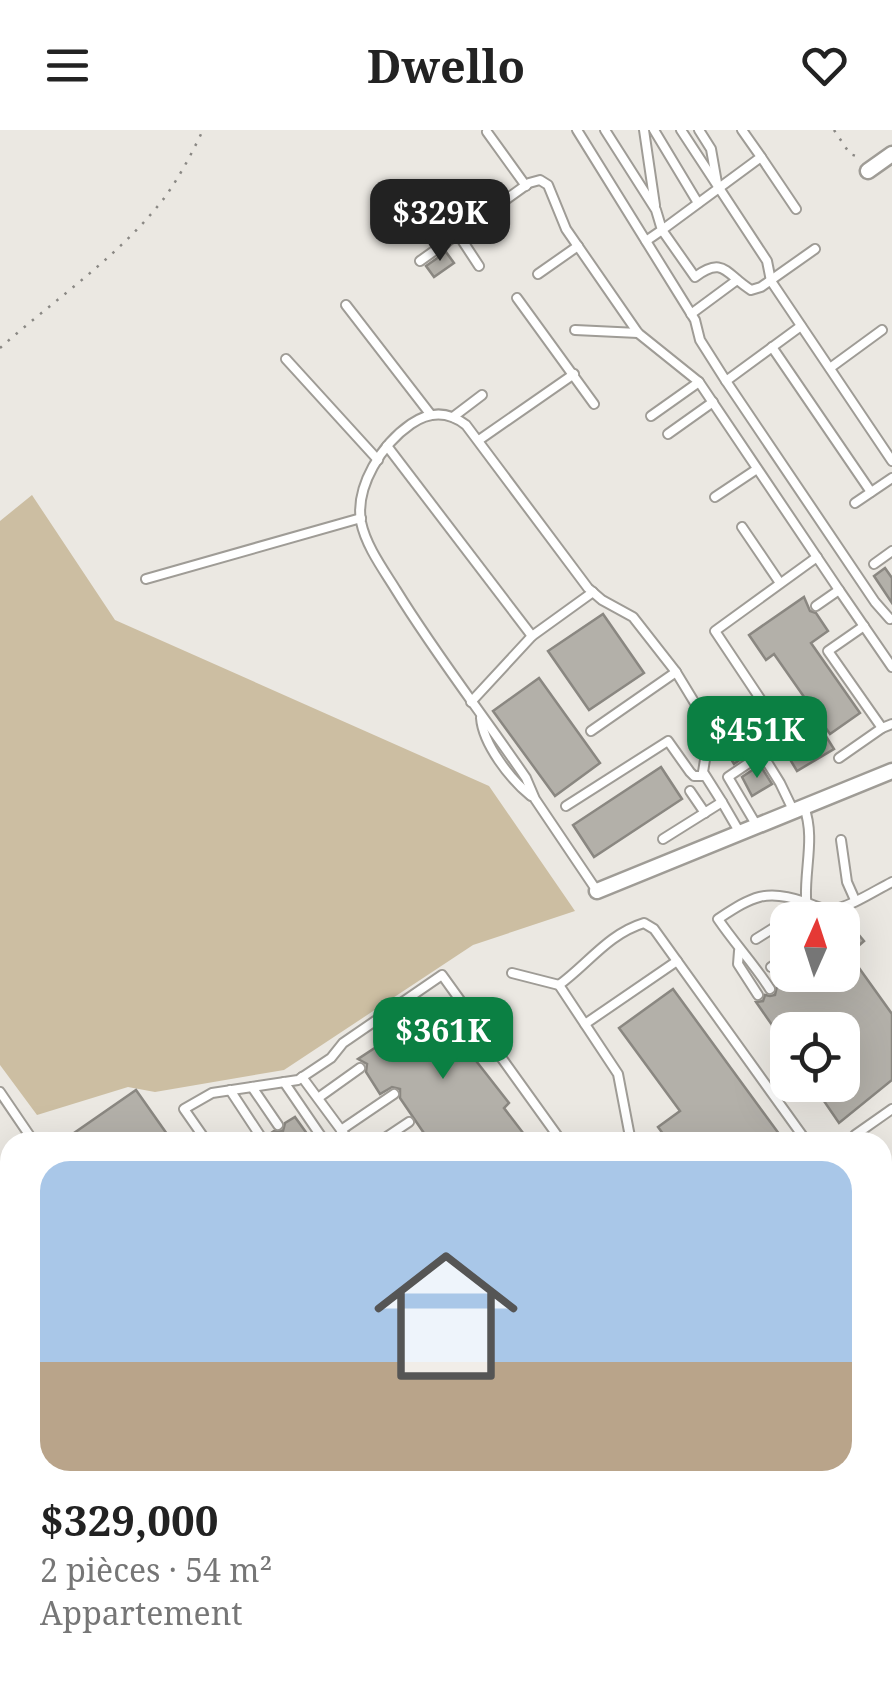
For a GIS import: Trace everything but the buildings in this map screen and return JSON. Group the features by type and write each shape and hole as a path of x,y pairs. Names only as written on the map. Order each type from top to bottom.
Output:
{"street":[{"path":"868,171 892,154"},
{"path":"597,891 892,772"}],"lane":[{"path":"577,130 695,320 700,340 726,381 875,602 891,619"},
{"path":"605,130 656,210"},
{"path":"644,130 662,230 695,277"},
{"path":"654,130 698,202"},
{"path":"681,130 767,261 771,280 892,461"},
{"path":"698,130 711,150 718,188"},
{"path":"742,130 796,209"},
{"path":"487,132 526,186"},
{"path":"646,241 761,157"},
{"path":"420,261 526,186 540,180 548,186 566,228 638,333 699,382 892,667"},
{"path":"412,192 446,243"},
{"path":"467,208 476,221"},
{"path":"452,214 480,266"},
{"path":"538,274 578,246"},
{"path":"677,291 705,269 716,266 750,290 756,289 815,249"},
{"path":"691,314 737,280"},
{"path":"516,298 594,404"},
{"path":"346,304 430,415"},
{"path":"726,381 801,326"},
{"path":"575,330 638,333"},
{"path":"830,368 882,330"},
{"path":"772,347 871,492"},
{"path":"286,359 378,460"},
{"path":"479,440 574,374"},
{"path":"651,416 699,382"},
{"path":"453,416 482,394"},
{"path":"668,434 712,402"},
{"path":"597,891 534,799 526,778 414,619 366,539 360,518 362,495 378,460 410,425 430,415 453,416 466,425 593,592 633,618 676,672 707,723 704,776 740,833"},
{"path":"387,446 532,636"},
{"path":"715,497 757,469"},
{"path":"855,503 892,478"},
{"path":"146,579 360,518"},
{"path":"742,527 780,584"},
{"path":"874,564 892,552"},
{"path":"768,709 715,630 817,557"},
{"path":"816,606 839,590"},
{"path":"472,702 532,636 593,592"},
{"path":"864,626 828,652 882,728"},
{"path":"590,731 676,672"},
{"path":"840,758 892,724"},
{"path":"566,806 668,741 694,776 704,776"},
{"path":"756,826 728,777 762,754 808,818 805,902 767,894 746,901 718,919 770,989"},
{"path":"690,790 705,813"},
{"path":"663,839 722,802"},
{"path":"841,840 854,900"},
{"path":"850,902 892,882"},
{"path":"559,985 625,930 644,923 651,926 800,1132"},
{"path":"756,939 770,930"},
{"path":"739,950 738,964 758,996"},
{"path":"585,1024 677,960"},
{"path":"512,973 559,985 618,1074 629,1132"},
{"path":"200,1132 184,1110 205,1096 302,1077 331,1058 343,1043 442,975 555,1132"},
{"path":"318,1098 360,1068"},
{"path":"302,1077 341,1130 394,1094"},
{"path":"284,1082 318,1132"},
{"path":"252,1087 278,1125"},
{"path":"230,1090 258,1132"},
{"path":"0,1092 27,1132"},
{"path":"860,1132 892,1109"},
{"path":"394,1132 409,1122"}],"path":[{"path":"0,348 115,250 164,198 203,130"},
{"path":"834,130 850,154 859,157"}],"shaded area":[{"path":"32,495 115,620 489,786 575,911 473,945 284,1070 155,1092 128,1087 37,1115 0,1065 0,521"}]}
